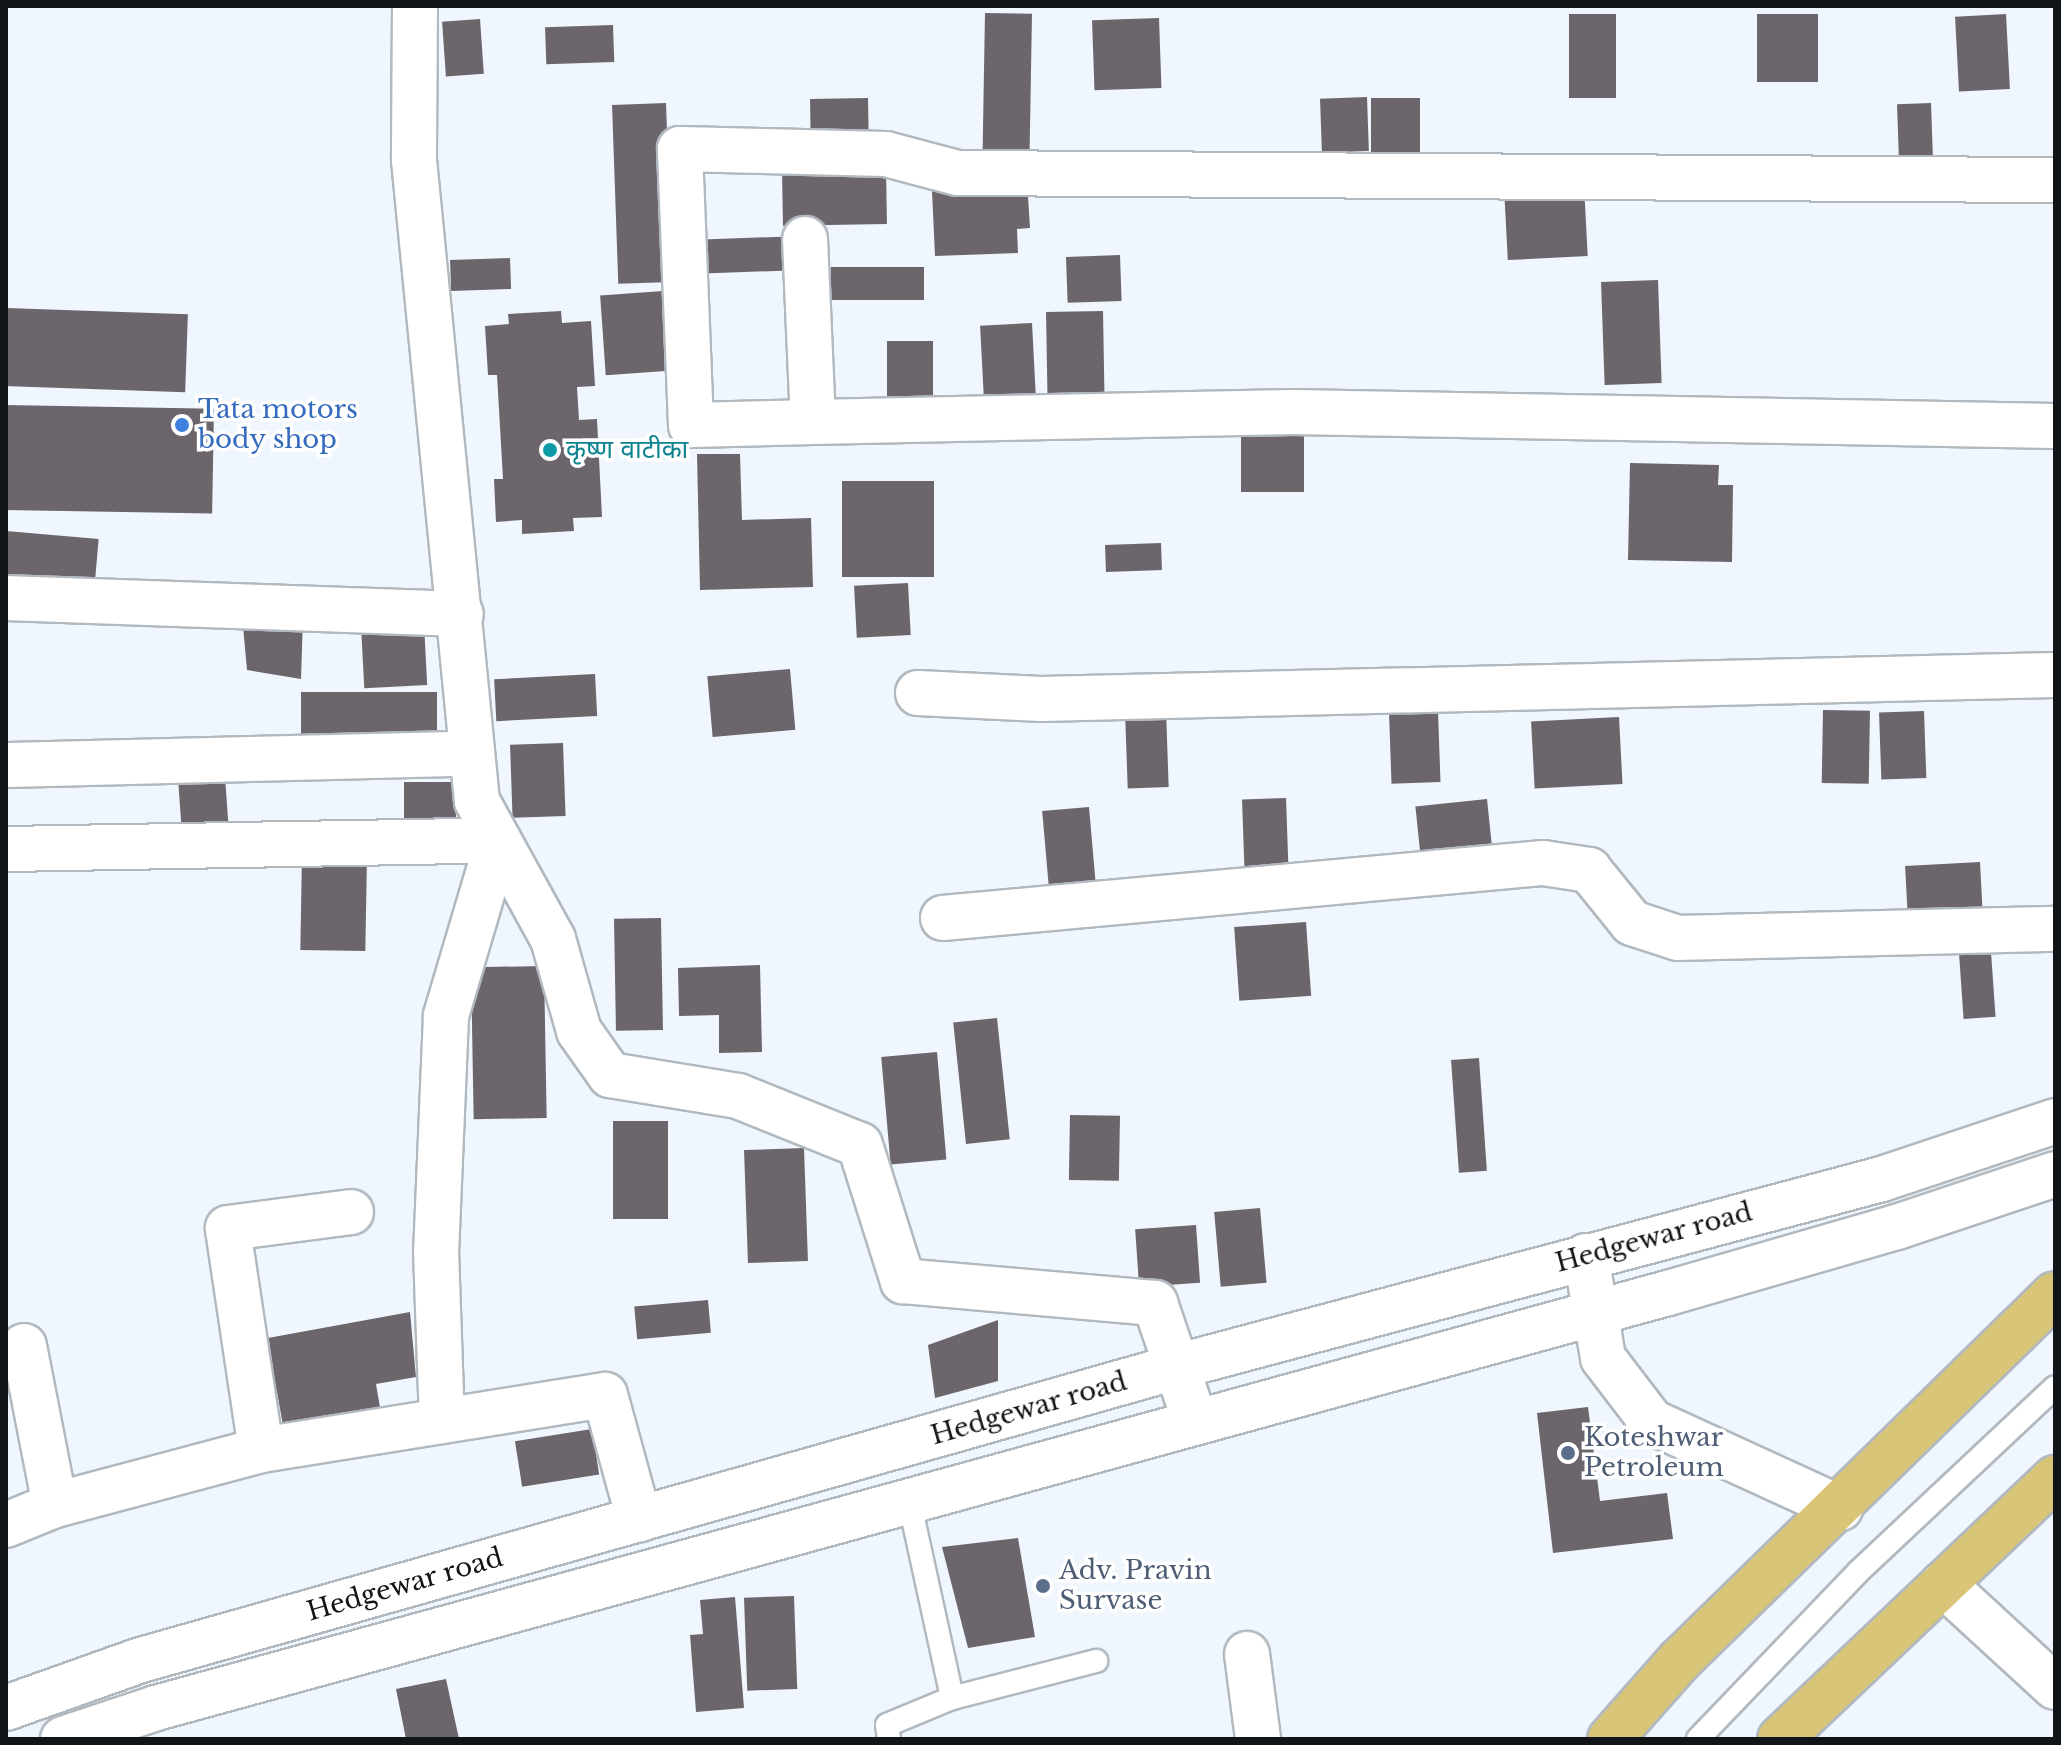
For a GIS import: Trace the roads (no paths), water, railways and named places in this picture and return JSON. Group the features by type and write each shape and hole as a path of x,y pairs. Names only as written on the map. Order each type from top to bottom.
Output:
{"main road":[{"path":"1610,1739 1679,1661 1840,1508 2055,1294"},
{"path":"1780,1739 2055,1478"}],"street":[{"path":"415,6 414,160 477,801 553,939 579,1031 610,1075 738,1096 860,1145 903,1281 1155,1303 1179,1366 1195,1421"},
{"path":"2055,180 958,173 886,154 680,149 691,425 1308,412 2055,426"},
{"path":"805,239 813,422"},
{"path":"6,598 461,614"},
{"path":"918,693 1041,699 2055,675"},
{"path":"6,765 471,754"},
{"path":"6,849 498,840"},
{"path":"442,1421 436,1251 446,1016 498,840"},
{"path":"943,918 1543,863 1589,870 1632,923 1678,938 2055,929"},
{"name":"Hedgewar road","path":"6,1708 89,1675 1179,1366 1882,1179 2055,1121"},
{"name":"Hedgewar road","path":"66,1738 137,1727 909,1500 1897,1227 2055,1174"},
{"path":"261,1450 228,1228 351,1212"},
{"path":"1586,1256 1603,1358 1652,1422 1840,1508"},
{"path":"24,1346 55,1505"},
{"path":"6,1525 55,1505 261,1450 605,1395 639,1519"},
{"path":"1943,1584 2055,1687"},
{"path":"1247,1654 1258,1739"}],"lane":[{"path":"1698,1739 1858,1572 2055,1387"},
{"path":"909,1500 952,1698"},
{"path":"889,1739 887,1725 952,1698 1096,1661"}],"place":[{"name":"Tata motors body shop","path":"182,425"},
{"name":"कृष्ण वाटीका","path":"550,450"},
{"name":"Koteshwar Petroleum","path":"1568,1453"},
{"name":"Adv. Pravin Survase","path":"1043,1586"}]}
